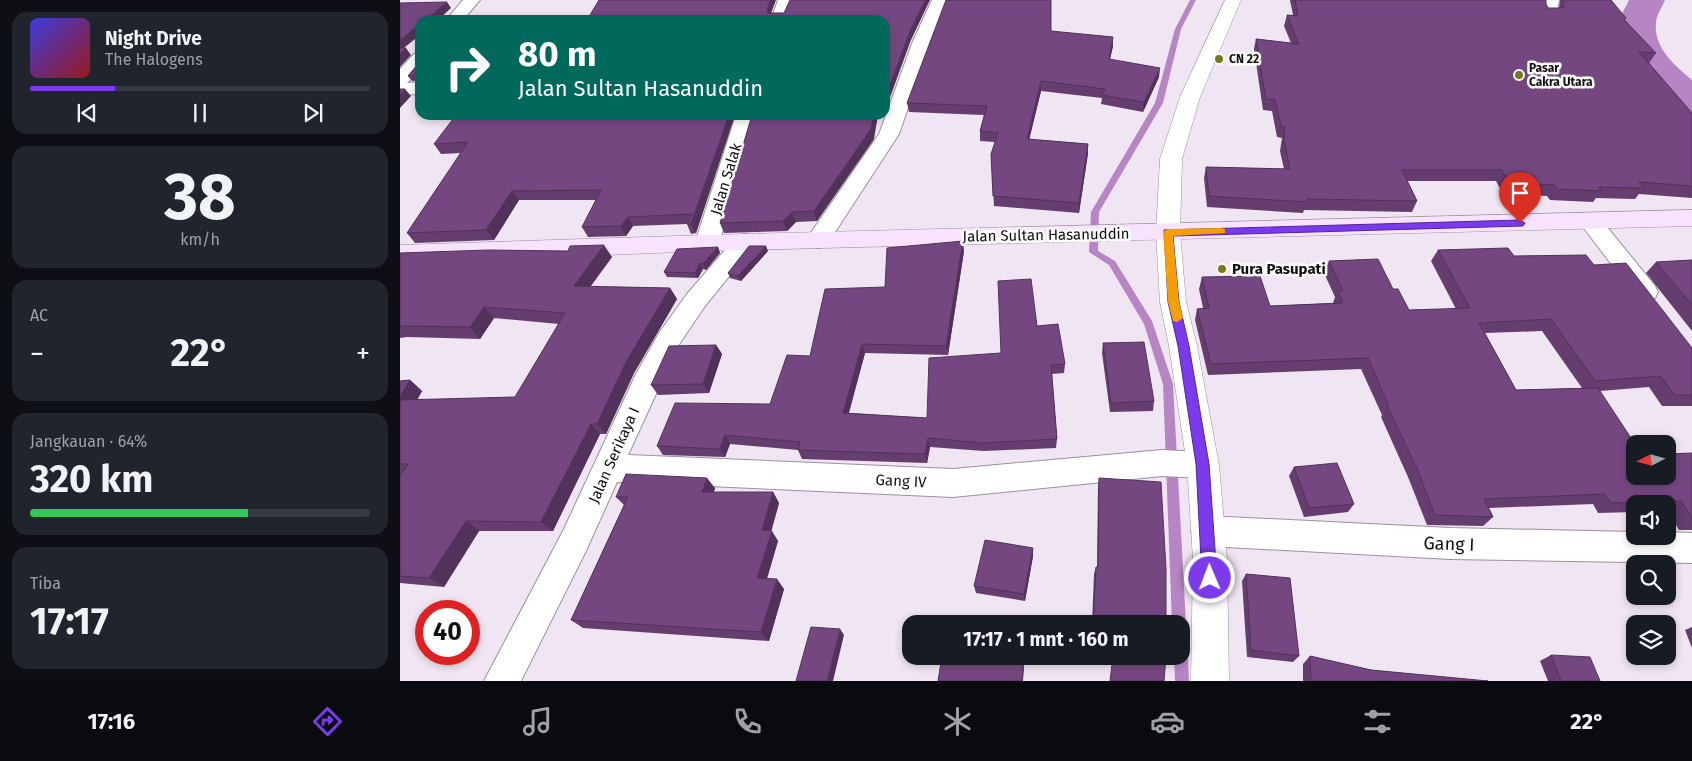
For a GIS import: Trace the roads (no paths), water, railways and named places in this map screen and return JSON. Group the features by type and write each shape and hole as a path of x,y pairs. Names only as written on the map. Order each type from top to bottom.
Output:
{"main road":[{"name":"Jalan Sultan Hasanuddin","path":"402,256 707,243 1692,218"}],"street":[{"path":"458,15 472,0"},
{"path":"780,15 786,0"},
{"path":"818,240 888,134 896,117 922,41 940,0"},
{"path":"1210,681 1210,558 1183,346 1173,302 1168,232 1171,159 1190,97 1232,0"},
{"path":"400,80 415,64"},
{"path":"400,89 415,88"},
{"name":"Jalan Salak","path":"707,243 744,120"},
{"path":"1591,222 1657,307"},
{"name":"Jalan Serikaya I","path":"502,681 574,542 650,374 668,340 696,300 745,242"},
{"name":"Gang IV","path":"609,468 953,483 1162,464 1198,464"},
{"name":"Gang I","path":"1207,531 1411,543 1579,548 1692,548"}],"waterway":[{"path":"1179,615 1168,384 1149,324 1112,263 1093,252 1095,212 1159,103 1178,29 1193,0"},
{"path":"1647,0 1637,22 1638,37 1642,48 1665,78 1692,102"},
{"path":"1181,665 1182,681"}],"place":[{"name":"CN 22","path":"1219,59"},
{"name":"Pasar Cakra Utara","path":"1519,75"},
{"name":"Pura Pasupati","path":"1222,269"}]}
